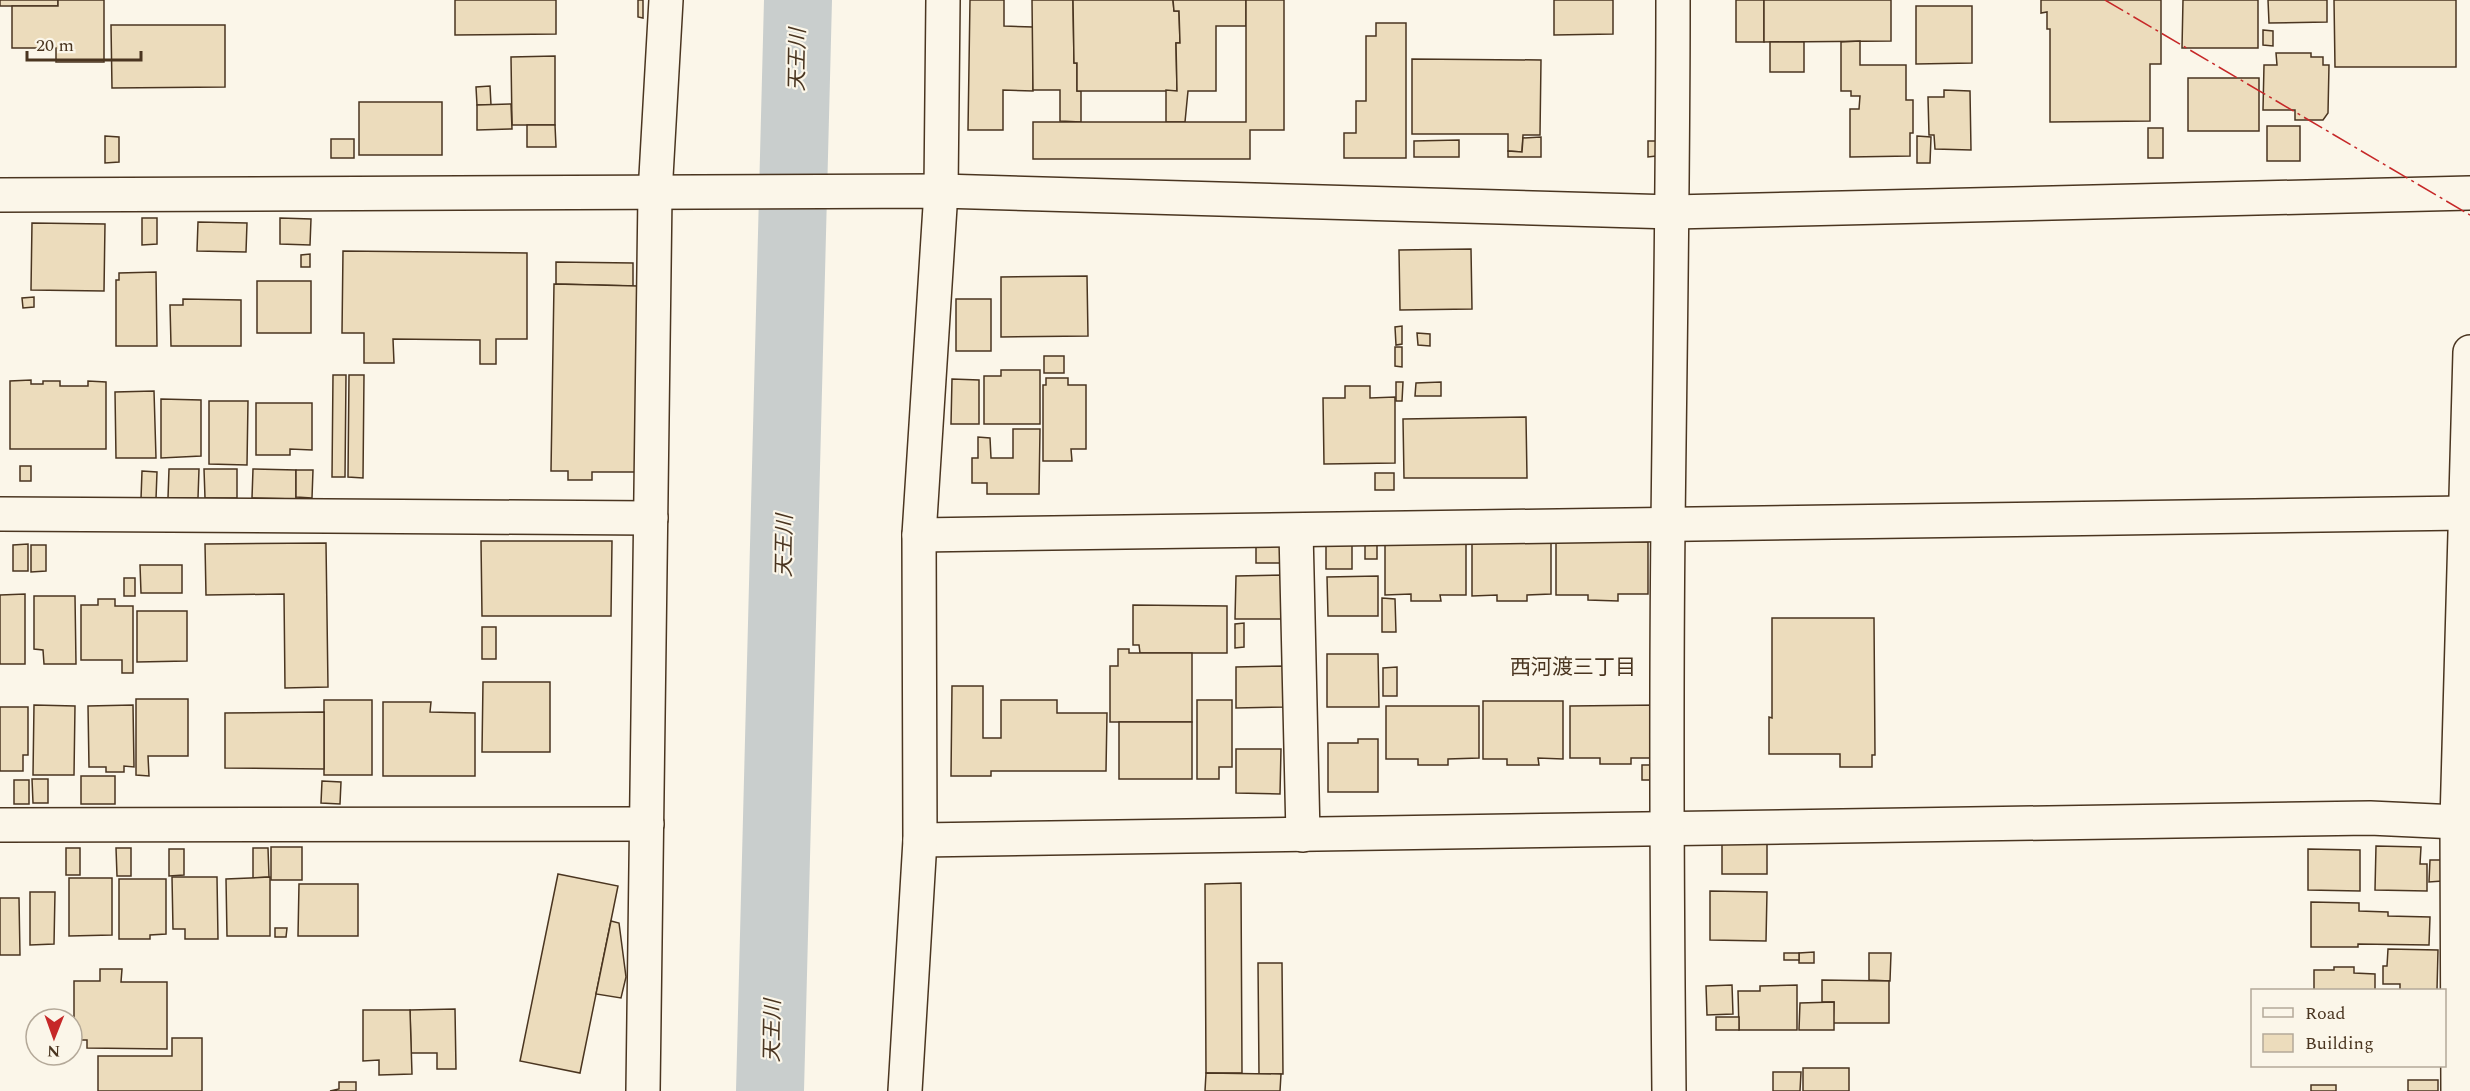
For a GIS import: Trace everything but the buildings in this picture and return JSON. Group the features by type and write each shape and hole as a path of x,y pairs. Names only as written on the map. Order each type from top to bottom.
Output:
{"street":[{"path":"643,1091 655,194 666,0"},
{"path":"905,1091 920,840 918,535 940,191 943,0"},
{"path":"1670,1091 1667,830 1673,0"},
{"path":"0,195 940,191 1673,212 2470,193"},
{"path":"2458,1091 2457,822 2468,548 2465,513 2470,352"},
{"path":"918,535 2465,513"},
{"path":"0,514 651,518"},
{"path":"1296,531 1303,835"},
{"path":"920,840 2370,818 2457,822"},
{"path":"0,825 647,824"}],"waterway":[{"name":"天王川","path":"770,1091 798,0"}],"power":[{"path":"2105,0 2470,215"}],"district":[{"name":"西河渡三丁目","path":"1573,667"}]}
